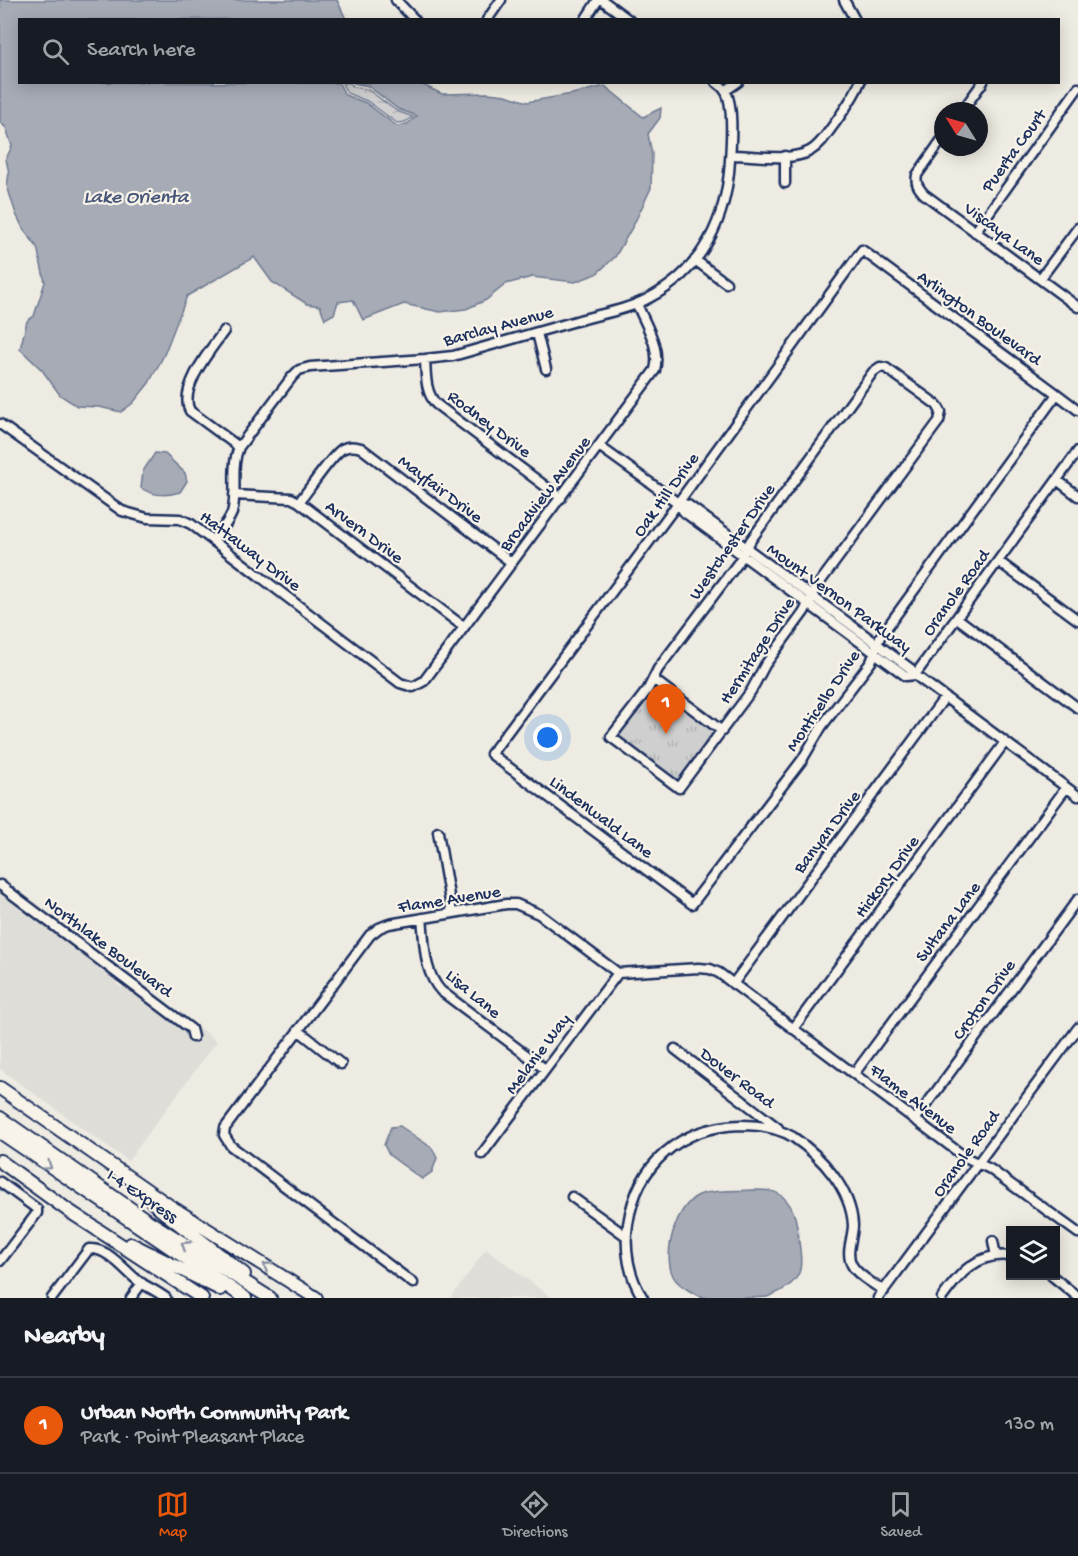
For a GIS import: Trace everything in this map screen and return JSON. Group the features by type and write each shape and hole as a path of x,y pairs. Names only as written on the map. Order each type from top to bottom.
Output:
{"highway":[{"path":"0,1088 137,1184 316,1298"},
{"name":"I-4 Express","path":"0,1118 148,1221 270,1298"},
{"name":"I-4 Express","path":"0,1132 245,1298"},
{"path":"0,1161 82,1219 202,1298"},
{"path":"137,1184 160,1209 276,1298"},
{"path":"82,1219 237,1298"}],"street":[{"path":"396,0 413,18"},
{"path":"488,18 501,0"},
{"path":"586,18 600,0 626,18"},
{"path":"844,0 854,18"},
{"path":"718,84 725,91 735,84"},
{"path":"730,155 785,156 801,155 812,150 822,141 859,84"},
{"path":"969,102 982,84"},
{"name":"Puerta Court","path":"975,232 1078,88"},
{"name":"Barclay Avenue","path":"213,540 230,518 233,510 235,461 239,447 299,370 310,367 453,356 636,304 670,285 684,273 709,240 718,223 729,180 730,115 725,91"},
{"name":"Viscaya Lane","path":"934,150 921,168 916,181 924,194 1078,307"},
{"path":"785,156 785,183"},
{"path":"1040,279 1078,228"},
{"name":"Arlington Boulevard","path":"862,250 1078,410"},
{"name":"Oak Hill Drive","path":"491,754 678,503 862,250"},
{"path":"694,260 726,283"},
{"name":"Broadview Avenue","path":"413,687 424,681 655,370 656,350 636,304"},
{"path":"224,331 204,357 186,396 186,404 190,411 239,447"},
{"path":"537,333 546,369"},
{"name":"Rodney Drive","path":"426,359 427,388 436,404 561,498"},
{"name":"Westchester Drive","path":"679,788 611,737 648,689 658,669 738,563 744,551 873,372 884,367 936,405 941,412"},
{"path":"1060,397 1078,399"},
{"name":"Monticello Drive","path":"692,904 802,760 822,726 871,662 880,637 1060,397"},
{"name":"Hermitage Drive","path":"679,788 751,691 765,665 804,612 809,600 939,421 941,412"},
{"name":"Hattaway Drive","path":"0,424 122,511 147,518 180,519 191,524 400,683 413,687"},
{"name":"Mayfair Drive","path":"299,502 338,452 349,446 361,448 512,562"},
{"name":"Mount Vernon Parkway","path":"600,446 678,503 684,512 744,551 875,648 906,676 915,675"},
{"name":"Oranole Road","path":"915,675 1078,451"},
{"path":"1057,480 1078,495"},
{"name":"Arvern Drive","path":"234,495 291,498 299,502 464,627"},
{"path":"998,561 1078,620"},
{"path":"957,618 1078,708"},
{"path":"915,675 1078,796"},
{"path":"653,679 722,731"},
{"name":"Banyan Drive","path":"733,984 945,698"},
{"name":"Hickory Drive","path":"793,1029 1005,742"},
{"name":"Lindenwald Lane","path":"491,754 692,904"},
{"name":"Sultana Lane","path":"854,1074 1066,788"},
{"path":"438,832 452,913"},
{"name":"Northlake Boulevard","path":"0,885 123,981 190,1029 193,1037"},
{"name":"Croton Drive","path":"915,1120 1078,898"},
{"name":"Flame Avenue","path":"413,1283 231,1146 224,1135 228,1122 370,935 389,924 506,904 528,908 539,914 618,972 710,969 965,1157 990,1169 1078,1233"},
{"name":"Lisa Lane","path":"422,918 427,966 434,983 441,991 545,1069"},
{"name":"Melanie Way","path":"482,1154 618,972"},
{"name":"Oranole Road","path":"881,1294 1078,1028"},
{"path":"298,1030 341,1064"},
{"name":"Dover Road","path":"675,1049 809,1150 839,1184 850,1205 853,1226 849,1259 854,1268 881,1294"},
{"path":"643,1298 630,1269 626,1236 631,1205 637,1189 655,1161 668,1149 702,1131 726,1125 748,1125 781,1130"},
{"path":"0,1182 37,1209 37,1213 0,1261"},
{"path":"572,1197 626,1236"},
{"path":"993,1241 996,1256"},
{"path":"52,1298 89,1249 104,1252 142,1283 166,1298"},
{"path":"942,1298 959,1274 981,1259 1006,1256"},
{"path":"1058,1280 1078,1297"},
{"path":"131,1298 142,1283"}],"shaded area":[{"path":"0,879 217,1041 128,1161 0,1069 0,889 121,979 116,984 121,988 127,983 188,1030 191,1040 197,1039 194,1028"},
{"path":"486,1249 552,1298 451,1298"}],"green space":[{"path":"342,84 367,89 397,111 413,117 405,122 397,123 367,101 347,93"},
{"path":"654,686 715,732 677,782 616,736"}],"water":[{"name":"Lake Orienta","path":"0,0 337,0 346,18 18,18 18,84 340,84 345,95 366,103 397,126 407,124 417,116 398,109 368,86 358,84 421,84 442,94 488,93 506,95 527,102 605,86 643,117 661,108 660,118 648,134 652,154 651,188 615,257 596,274 575,282 532,277 506,284 486,300 466,309 440,312 404,304 363,320 353,300 338,302 334,314 325,319 320,306 307,304 272,282 254,257 187,296 164,355 149,383 133,403 121,412 99,407 77,406 60,395 42,370 20,349 27,321 34,316 45,282 37,247 16,214 7,186 9,173 6,159 12,146 6,128 0,122"},
{"path":"155,453 165,454 185,473 187,481 180,492 150,493 141,488 143,471"},
{"path":"400,1126 432,1148 437,1158 432,1172 422,1179 389,1155 384,1145 391,1127"},
{"path":"750,1190 777,1193 791,1207 797,1224 801,1257 797,1277 785,1288 767,1297 707,1298 688,1290 673,1276 669,1255 673,1231 684,1209 691,1200 704,1193"}],"place":[{"name":"Urban North Community Park","path":"666,734"}]}
